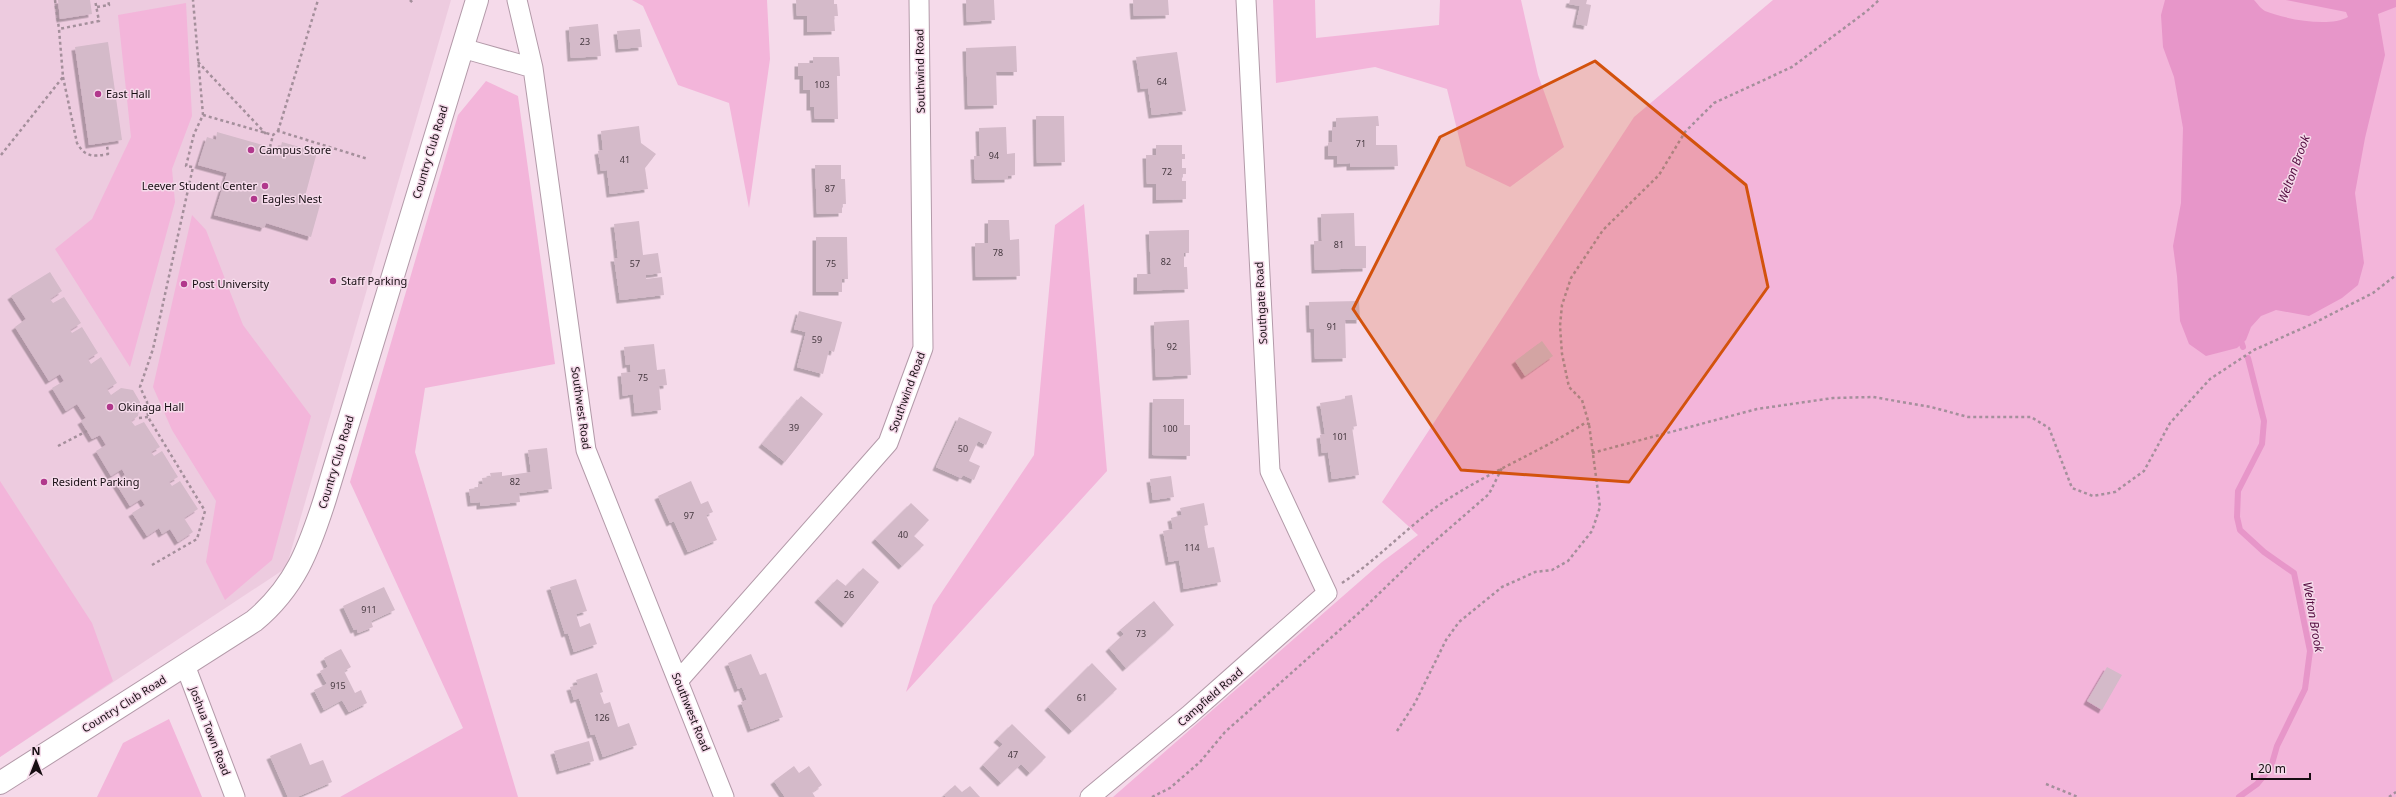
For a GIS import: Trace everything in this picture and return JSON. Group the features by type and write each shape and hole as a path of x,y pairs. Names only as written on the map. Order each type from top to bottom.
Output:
{"street":[{"name":"Country Club Road","path":"0,783 248,625 268,610 287,588 307,550 325,499 477,0"},
{"name":"Southwest Road","path":"517,0 534,68 586,450 724,797"},
{"name":"Southwind Road","path":"678,681 888,443 923,348 919,0"},
{"name":"Southgate Road","path":"1246,0 1270,471 1327,593"},
{"path":"462,48 534,68"},
{"name":"Campfield Road","path":"1090,797 1189,715 1327,593"},
{"name":"Joshua Town Road","path":"185,665 235,797"}],"path":[{"path":"55,0 63,77 77,143 82,152 89,156 108,154 107,144"},
{"path":"59,29 99,21 96,0"},
{"path":"97,7 109,5 108,0"},
{"path":"152,565 198,540 205,511 148,416 147,402 140,387 153,349 193,167 186,166 194,134 203,116 193,0"},
{"path":"270,147 273,136 278,131 318,0"},
{"path":"410,0 413,3"},
{"path":"1397,732 1415,703 1446,640 1459,622 1502,587 1535,572 1552,570 1568,561 1592,531 1600,507 1589,424 1582,400 1569,386 1562,354 1560,326 1562,305 1571,278 1603,230 1660,174 1685,132 1714,103 1792,67 1868,11 1879,0"},
{"path":"198,61 266,134"},
{"path":"1,156 63,77"},
{"path":"203,116 273,136"},
{"path":"278,131 368,159"},
{"path":"1592,453 1757,409 1833,398 1873,397 1930,406 1968,416 2031,417 2049,428 2072,488 2093,496 2115,492 2144,471 2170,423 2210,379 2254,350 2314,323 2372,293 2396,274"},
{"path":"139,418 148,416"},
{"path":"1327,593 1365,568 1439,506 1503,467 1585,423 1589,424"},
{"path":"58,446 87,431"},
{"path":"1152,797 1170,788 1200,762 1225,732 1360,611 1421,553 1488,494 1503,467"},
{"path":"2046,784 2078,797"},
{"path":"2390,797 2396,792"}],"highlighted area":[{"path":"1595,61 1746,185 1768,287 1629,482 1461,470 1353,309 1440,137"}],"shaded area":[{"name":"Post University","path":"0,0 451,0 286,568 0,757"},
{"path":"632,0 767,0 770,59 749,208 729,103 678,85 643,6"},
{"path":"1273,0 1315,0 1316,38 1439,25 1440,0 1521,0 1538,75 1564,147 1510,187 1466,166 1447,89 1375,67 1276,83"},
{"path":"1773,0 2396,0 2396,797 1113,797 1382,562 1418,535 1382,502 1634,117"},
{"path":"186,3 192,116 172,169 175,202 130,367 55,249 92,219 131,137 118,15"},
{"path":"486,81 518,96 555,364 425,388 415,452 518,797 340,797 463,728 350,482 458,115"},
{"path":"1084,204 1107,471 906,692 933,605 1034,455 1055,225"},
{"path":"192,215 206,230 243,325 311,416 272,560 225,600 206,562 216,501 172,430 153,387"},
{"path":"0,481 92,623 113,681 0,757"},
{"path":"169,719 202,797 97,797 123,743"}],"water":[{"path":"2165,0 2254,0 2265,11 2284,17 2307,21 2330,22 2348,17 2346,12 2286,0 2396,0 2396,7 2378,14 2385,55 2365,138 2355,193 2364,263 2358,285 2342,298 2309,316 2276,310 2261,316 2251,327 2246,340 2237,348 2206,356 2189,344 2180,321 2173,246 2181,203 2183,128 2174,77 2163,47 2161,15"}],"building":[{"path":"58,0 90,0 92,14 60,19"},
{"path":"796,0 834,0 834,4 837,4 838,16 834,16 835,31 807,32 807,16 797,16"},
{"path":"966,0 994,0 995,20 967,22"},
{"path":"1133,0 1168,0 1169,15 1134,16"},
{"path":"1570,0 1587,0 1586,4 1591,5 1587,26 1576,24 1580,6 1569,4"},
{"path":"598,24 601,56 571,58 569,27"},
{"path":"640,29 642,47 619,49 617,31"},
{"name":"East Hall","path":"108,42 122,140 89,145 75,47"},
{"path":"1016,46 1017,72 996,72 997,105 968,106 966,48"},
{"path":"1177,52 1186,111 1152,115 1148,88 1141,89 1136,57"},
{"path":"813,57 839,57 840,76 837,76 838,119 815,119 814,107 810,107 810,90 803,90 803,76 798,76 798,63 813,63"},
{"path":"1036,116 1064,116 1065,162 1037,163"},
{"path":"1378,116 1379,126 1376,126 1376,145 1397,145 1398,166 1350,167 1350,163 1337,164 1337,156 1328,156 1328,143 1332,142 1332,127 1336,127 1336,118"},
{"path":"639,126 641,143 656,154 645,168 648,189 610,194 607,170 601,171 598,151 603,150 601,131"},
{"path":"1006,127 1007,154 1015,153 1015,175 1008,176 1008,179 975,180 974,156 980,156 979,128"},
{"name":"Leever Student Center","path":"217,132 280,150 282,142 317,152 304,200 320,205 311,237 266,223 264,228 214,215 227,173 198,165 207,137 216,140"},
{"path":"1156,145 1182,145 1182,154 1185,154 1185,159 1182,159 1182,168 1186,168 1186,174 1182,174 1182,181 1186,181 1186,199 1156,200 1156,184 1147,184 1146,155 1156,155"},
{"path":"815,165 841,165 841,179 845,179 846,204 842,204 842,213 817,214"},
{"path":"1354,213 1355,246 1366,246 1366,268 1315,270 1314,241 1322,241 1321,214"},
{"path":"988,220 1009,220 1010,240 1019,239 1020,276 976,277 975,243 988,243"},
{"path":"639,221 643,255 658,253 661,273 646,275 646,279 662,277 664,295 620,300 614,258 618,258 614,224"},
{"path":"1189,230 1189,253 1184,253 1184,267 1187,267 1188,289 1137,291 1137,274 1151,274 1149,231"},
{"path":"816,237 847,237 848,279 842,279 842,292 816,292"},
{"name":"Okinaga Hall","path":"50,272 62,291 50,299 53,303 64,297 81,323 70,330 72,333 82,327 98,353 88,359 91,364 101,357 117,383 107,389 111,395 121,388 133,390 140,402 138,416 131,421 135,426 144,422 160,447 151,452 154,456 162,451 178,477 169,482 172,486 180,481 198,509 184,518 193,532 178,542 170,529 162,534 159,528 147,536 132,513 145,505 141,499 130,506 115,482 125,475 122,469 111,476 96,451 106,445 100,435 92,439 81,421 86,418 77,404 66,411 52,388 64,381 60,374 49,381 15,327 26,319 11,296"},
{"path":"1359,301 1360,320 1345,320 1346,358 1315,359 1314,329 1310,329 1309,302"},
{"path":"799,311 842,322 834,352 829,350 823,374 797,367 806,332 794,329"},
{"path":"1189,320 1191,375 1156,377 1154,322"},
{"path":"1542,341 1553,356 1525,376 1515,361"},
{"path":"654,344 657,370 665,369 667,385 659,386 661,410 635,413 633,394 623,396 621,373 631,372 630,364 626,365 624,347"},
{"path":"1352,395 1357,426 1352,427 1359,475 1332,479 1328,452 1322,453 1320,435 1325,434 1320,403 1345,399 1345,396"},
{"path":"801,396 823,414 785,462 762,444"},
{"path":"1153,399 1184,399 1184,425 1190,425 1190,456 1152,455"},
{"path":"959,417 992,432 986,445 978,441 969,461 980,466 974,480 963,475 961,478 936,467"},
{"path":"547,448 552,489 519,493 520,502 480,506 480,502 471,503 469,489 478,488 478,484 483,484 482,478 491,477 490,473 502,472 502,476 531,472 528,450"},
{"path":"1171,476 1174,497 1153,500 1150,479"},
{"path":"691,481 701,504 708,501 713,512 706,515 717,540 688,552 674,521 670,523 658,496"},
{"path":"911,503 929,520 914,536 924,545 902,566 875,539"},
{"path":"1204,503 1208,525 1204,526 1208,548 1214,547 1221,582 1184,589 1179,560 1169,562 1163,531 1173,529 1171,518 1182,515 1180,508"},
{"path":"863,568 879,582 845,624 818,599 837,579 846,586"},
{"path":"576,579 587,611 576,614 580,627 590,623 597,644 574,652 568,633 565,634 550,587"},
{"path":"384,587 395,610 371,621 373,627 358,633 357,629 354,630 343,606"},
{"path":"1154,601 1174,625 1126,668 1109,648 1124,634 1120,630"},
{"path":"341,649 351,667 344,671 355,693 361,690 367,703 349,712 342,700 324,710 314,690 327,684 320,671 328,667 324,658"},
{"path":"751,654 760,675 766,673 783,717 751,729 741,702 747,700 742,687 738,689 728,663"},
{"path":"1092,663 1117,689 1072,731 1048,707"},
{"path":"2107,667 2122,675 2102,710 2087,701"},
{"path":"597,673 603,692 600,693 604,704 610,702 618,727 629,723 637,745 603,757 595,734 591,735 579,698 574,700 570,687 578,685 576,680"},
{"path":"1012,724 1046,757 1030,773 1021,764 1001,783 983,765 1003,744 997,739"},
{"path":"589,741 594,761 560,771 554,751"},
{"path":"301,743 310,765 323,760 332,782 297,797 288,797 270,756"},
{"path":"794,766 799,773 809,766 822,785 812,792 815,797 785,797 774,781"},
{"path":"955,785 962,792 970,786 980,797 946,797 944,795"}],"waterway":[{"name":"Welton Brook","path":"2243,337 2241,341 2243,347"},
{"name":"Welton Brook","path":"2239,797 2257,784 2271,767 2277,746 2305,689 2310,651 2294,573 2264,552 2240,530 2237,517 2238,491 2262,444 2264,421 2248,358"}],"place":[{"name":"East Hall","path":"98,94"},
{"name":"Campus Store","path":"251,150"},
{"name":"Leever Student Center","path":"265,186"},
{"name":"Eagles Nest","path":"254,199"},
{"name":"Staff Parking","path":"333,281"},
{"name":"Post University","path":"184,284"},
{"name":"Okinaga Hall","path":"110,407"},
{"name":"Resident Parking","path":"44,482"}]}
